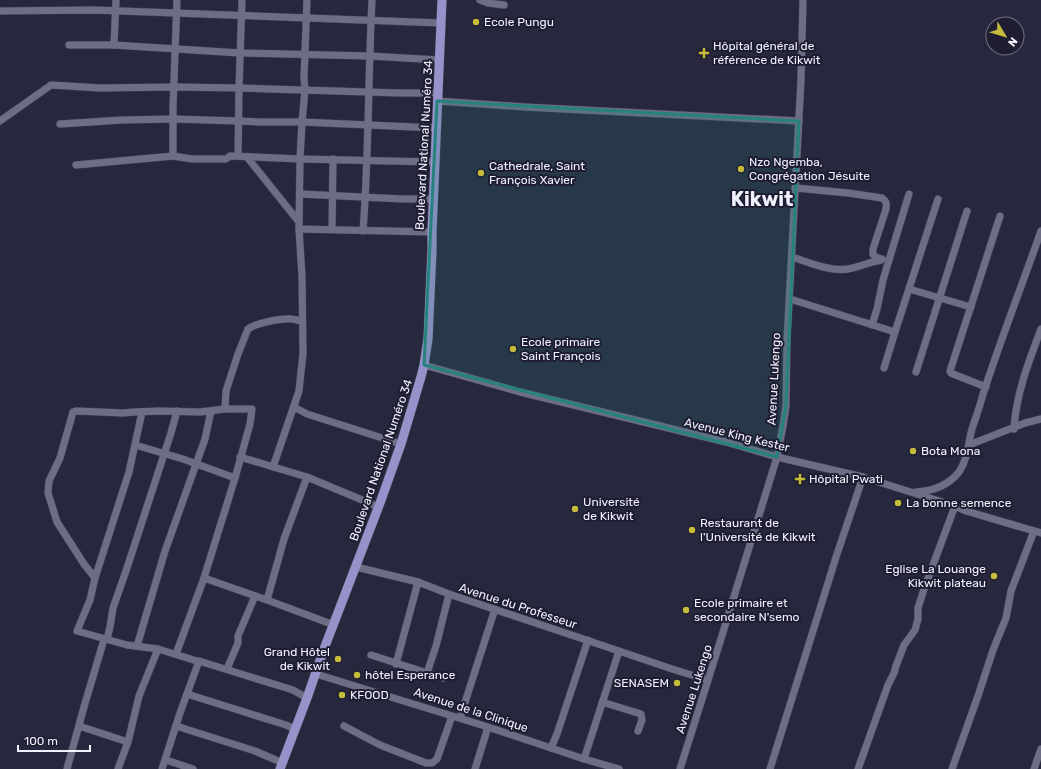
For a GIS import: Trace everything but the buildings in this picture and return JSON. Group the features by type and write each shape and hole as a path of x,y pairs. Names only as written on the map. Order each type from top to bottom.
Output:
{"main road":[{"name":"Boulevard National Numéro 34","path":"281,766 379,507 401,444 424,365 428,331 432,251 442,0"}],"street":[{"path":"114,45 116,0"},
{"path":"173,156 177,0"},
{"path":"238,156 242,0"},
{"path":"273,468 294,407 298,391 303,353 302,276 299,226 300,159 305,90 304,78 307,0"},
{"path":"364,230 372,0"},
{"path":"480,0 488,3 504,5"},
{"name":"Avenue Lukengo","path":"680,769 777,457 783,426 786,406 803,0"},
{"path":"0,11 94,10 441,23"},
{"path":"69,45 114,45 240,53 370,56 439,60"},
{"path":"0,121 51,85 100,88 239,88 399,93 524,106 798,121"},
{"path":"60,124 122,120 174,119 302,122 436,128"},
{"path":"76,165 173,156 192,159 221,159 230,156 238,156 435,162"},
{"path":"247,157 299,226 332,229 432,232"},
{"path":"332,229 334,159"},
{"path":"796,188 848,193 882,198 885,200 886,209 873,249 873,254 875,257 886,259"},
{"path":"300,194 433,199"},
{"path":"872,325 877,309 886,259 909,194"},
{"path":"884,368 938,199"},
{"path":"916,372 967,211"},
{"path":"986,387 950,373 950,371 1000,216"},
{"path":"912,492 929,491 942,486 949,482 958,473 962,466 986,387 1041,231"},
{"path":"792,257 831,269 846,270 886,259"},
{"path":"909,289 971,307"},
{"path":"790,299 895,332"},
{"path":"225,409 226,391 248,329 251,326 258,324 287,318 302,321"},
{"path":"1014,429 1014,417 1020,392 1041,329"},
{"name":"Avenue King Kester","path":"424,365 520,392 726,442 777,457 863,477 955,506 966,511 1037,532"},
{"path":"294,407 307,414 401,444"},
{"path":"95,578 84,564 57,522 48,493 50,481 60,458 73,412 200,412 225,409 252,409 250,424 235,478 204,578 176,654"},
{"path":"67,769 84,706 110,627 113,608 130,562 177,411"},
{"path":"137,646 165,551 205,439 211,411"},
{"path":"142,412 129,472 95,578 90,600 77,631 105,641 158,649 176,654 293,690 307,698"},
{"path":"969,445 1025,424 1041,420"},
{"path":"135,445 235,478"},
{"path":"240,457 307,477 379,507"},
{"path":"267,600 284,539 307,477"},
{"path":"770,769 837,554 863,477"},
{"path":"858,769 904,645 915,630 918,619 918,608 924,589 955,506"},
{"path":"952,769 993,650 1006,618 1012,591 1037,532"},
{"name":"Avenue du Professeur","path":"356,567 418,582 449,594 708,680"},
{"path":"204,578 334,625"},
{"path":"396,664 418,582"},
{"path":"427,673 436,646 449,594"},
{"path":"227,670 238,643 238,636 254,596"},
{"path":"344,726 380,745 426,763 432,763 437,759 456,717 495,609"},
{"path":"551,748 588,640"},
{"path":"118,769 128,742 139,696 158,649"},
{"path":"584,759 619,651"},
{"path":"371,655 443,678"},
{"path":"162,769 199,661"},
{"name":"Avenue de la Clinique","path":"316,674 619,769"},
{"path":"187,694 278,722 295,729"},
{"path":"602,702 641,714 642,720 638,730"},
{"path":"79,726 128,742"},
{"path":"176,726 255,752 281,766"},
{"path":"475,769 488,727"},
{"path":"1034,769 1041,749"},
{"path":"166,760 193,769"}],"highlighted area":[{"path":"437,101 799,121 786,406 777,457 424,365"}],"place":[{"name":"Ecole Pungu","path":"476,22"},
{"name":"Hôpital général de référence de Kikwit","path":"704,53"},
{"name":"Nzo Ngemba, Congrégation Jésuite","path":"741,169"},
{"name":"Cathedrale, Saint François Xavier","path":"481,173"},
{"name":"Ecole primaire Saint François","path":"513,349"},
{"name":"Bota Mona","path":"913,451"},
{"name":"Hôpital Pwati","path":"800,479"},
{"name":"La bonne semence","path":"898,503"},
{"name":"Université de Kikwit","path":"575,509"},
{"name":"Restaurant de l'Université de Kikwit","path":"692,530"},
{"name":"Eglise La Louange Kikwit plateau","path":"994,576"},
{"name":"Ecole primaire et secondaire N'semo","path":"686,610"},
{"name":"Grand Hôtel de Kikwit","path":"338,659"},
{"name":"hôtel Esperance","path":"357,675"},
{"name":"SENASEM","path":"677,683"},
{"name":"KFOOD","path":"342,695"}],"district":[{"name":"Kikwit","path":"762,199"}]}
